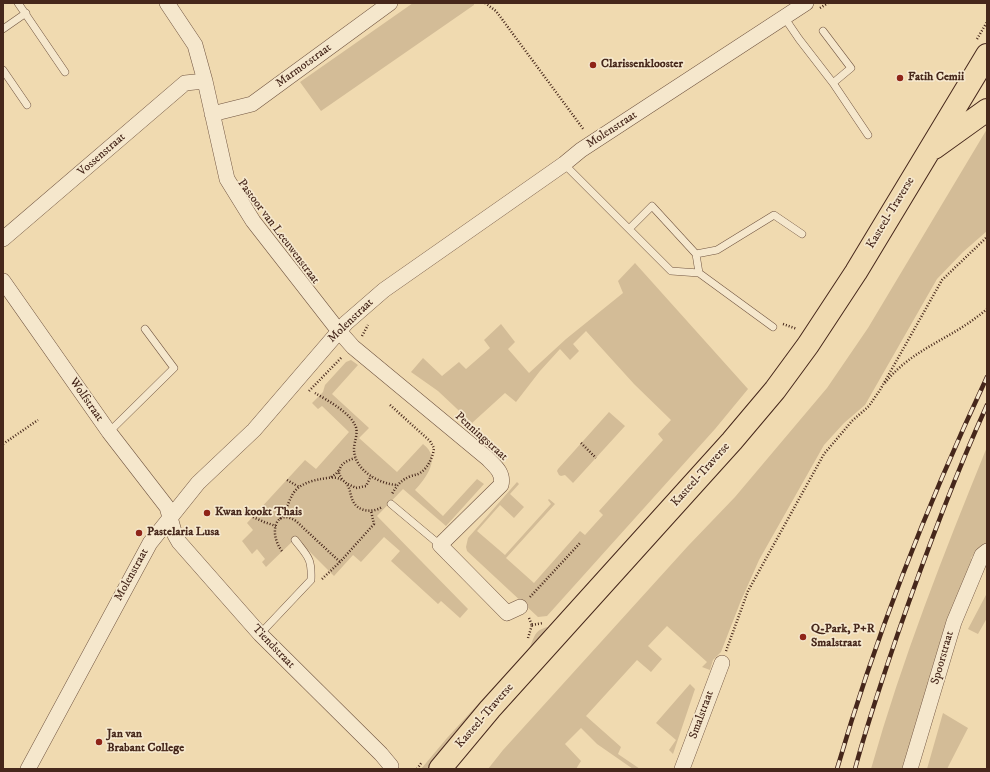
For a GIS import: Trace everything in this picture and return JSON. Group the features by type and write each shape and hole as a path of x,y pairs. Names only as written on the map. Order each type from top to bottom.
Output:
{"main road":[{"name":"Kasteel-Traverse","path":"440,769 490,709 732,441 775,390 808,345 856,272 987,55"},
{"name":"Kasteel-Traverse","path":"926,154 987,110"}],"street":[{"name":"Pastoor van Leeuwenstraat","path":"166,3 195,45 205,81 227,179 253,221 342,327"},
{"name":"Marmotstraat","path":"212,114 252,104 390,3"},
{"name":"Molenstraat","path":"28,769 150,543 198,483 254,430 342,327 384,290 593,142 806,3"},
{"name":"Vossenstraat","path":"3,239 185,83 205,81"},
{"name":"Wolfstraat","path":"3,281 109,432 167,507 170,517"},
{"name":"Penningstraat","path":"342,327 358,350 487,458 501,473 502,479 500,485 440,545"},
{"name":"Tiendstraat","path":"170,517 175,535 180,542 260,634 390,767"},
{"path":"440,545 507,613 520,607"},
{"name":"Spoorstraat","path":"910,769 954,622 982,555 987,551"},
{"name":"Smalstraat","path":"683,769 722,662"}],"lane":[{"path":"18,3 65,72"},
{"path":"3,29 26,13"},
{"path":"784,17 833,83 868,135"},
{"path":"823,31 851,68 833,83"},
{"path":"3,70 27,105"},
{"path":"564,164 670,271 699,272 774,327"},
{"path":"629,229 652,206 696,254 699,272"},
{"path":"696,254 717,250 774,215 802,234"},
{"path":"109,432 174,368 145,329"},
{"path":"387,505 440,545"},
{"path":"260,634 312,580 312,566 310,560 295,540"}],"path":[{"path":"485,3 496,10 593,142"},
{"path":"880,390 942,280 987,237"},
{"path":"722,662 748,591 824,454 852,422 869,406 893,374 909,359 928,346 950,335 987,309"},
{"path":"774,327 784,323 801,330"},
{"path":"342,327 365,341"},
{"path":"315,393 349,416 355,424 354,444 357,463 372,476 384,482 397,485"},
{"path":"390,405 430,441 434,448 433,454 424,470 419,474 406,478 397,485 392,495"},
{"path":"3,444 38,420"},
{"path":"582,443 596,458"},
{"path":"329,478 336,474 344,463 355,458"},
{"path":"340,467 339,474 344,481 356,488 366,486 372,476"},
{"path":"280,519 299,487 316,479 334,477 344,481"},
{"path":"287,480 299,487"},
{"path":"347,484 355,504 367,511 379,509 387,505"},
{"path":"312,578 321,580 340,562 374,524 371,511"},
{"path":"253,517 276,526"},
{"path":"532,625 528,616 520,607 581,542"}],"shaded area":[{"path":"413,3 474,3 474,5 321,111 300,82"},
{"path":"987,129 987,231 963,252 937,279 865,405 844,423 824,445 759,560 721,652 713,660 710,670 702,667 707,662 667,626 648,646 662,659 651,672 637,660 586,716 621,747 618,754 640,769 633,769 597,744 581,728 565,744 581,761 576,769 488,769 503,750 688,546 735,497 827,388 868,328"},
{"path":"635,263 748,389 715,429 547,616 538,617 467,551 466,547 468,538 517,482 519,484 510,494 524,507 514,518 500,505 477,531 505,555 551,504 548,500 549,499 555,504 506,558 534,583 580,531 585,535 603,515 599,511 663,440 658,434 671,420 634,384 586,331 573,344 579,351 570,360 560,349 540,371 516,402 505,393 472,423 438,391 411,372 423,358 442,376 459,362 466,369 490,348 484,340 501,324 515,342 508,349 529,373 566,339 623,293 618,281"},
{"path":"351,360 358,365 332,394 369,428 359,438 397,472 423,444 429,450 432,462 424,480 415,490 443,516 477,479 484,484 446,526 403,489 377,516 468,609 460,618 441,601 438,604 391,561 400,551 384,537 361,562 353,555 334,576 296,538 266,567 262,562 265,559 257,549 252,554 242,541 253,530 247,523 305,460 316,469 349,432 322,406 318,409 312,403 323,392 325,385 346,362"},
{"path":"609,412 625,426 573,483 565,475 559,475 557,471 558,469"},
{"path":"987,447 987,545 975,553 971,558 973,560 942,644 903,769 871,769 910,647"},
{"path":"987,593 987,618 978,634 968,629"},
{"path":"548,627 428,769 421,769 447,738 530,647 534,636 538,631"},
{"path":"690,684 695,689 673,754 669,750 676,740 656,723"},
{"path":"943,713 968,728 947,769 927,769"}],"railway":[{"path":"837,769 852,719 904,570 944,473 987,377"},
{"path":"855,769 880,686 939,519 987,405"}],"place":[{"name":"Clarissenklooster","path":"593,65"},
{"name":"Fatih Cemii","path":"900,78"},
{"name":"Kwan kookt Thais","path":"207,513"},
{"name":"Pastelaria Lusa","path":"139,533"},
{"name":"Q-Park, P+R Smalstraat","path":"803,637"},
{"name":"Jan van Brabant College","path":"99,742"}]}
